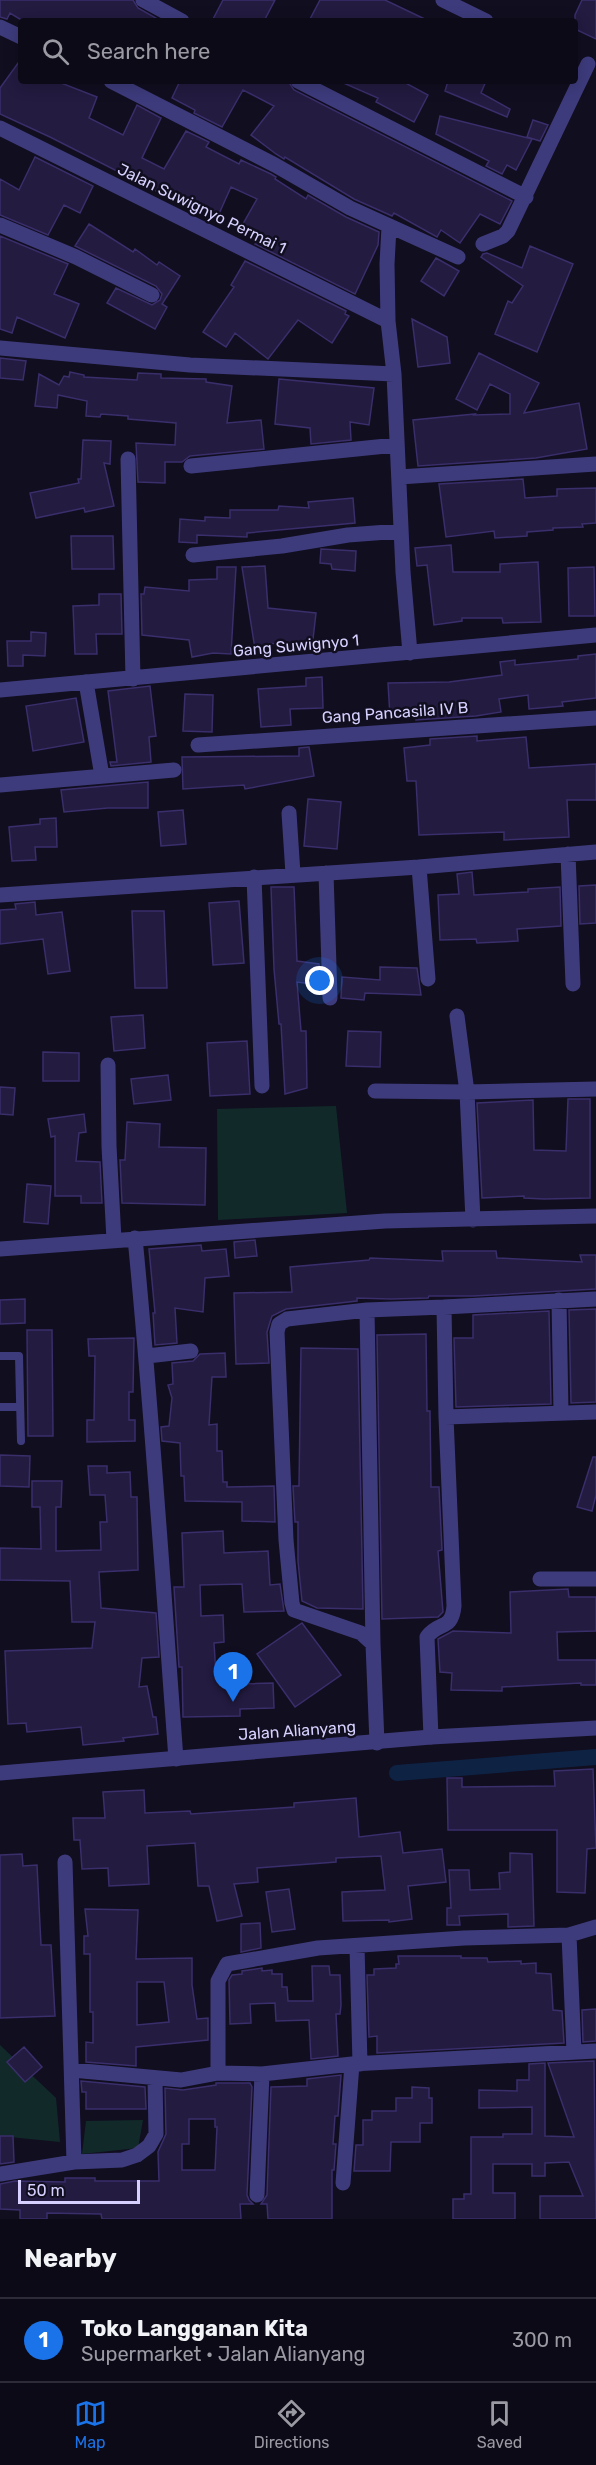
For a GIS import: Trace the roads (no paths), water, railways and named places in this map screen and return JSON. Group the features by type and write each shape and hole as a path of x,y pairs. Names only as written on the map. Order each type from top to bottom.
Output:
{"street":[{"path":"143,0 176,18"},
{"path":"443,0 480,18"},
{"path":"0,27 18,36"},
{"path":"578,82 586,64"},
{"path":"117,84 275,165 389,227 458,257"},
{"path":"304,84 526,197"},
{"path":"483,244 503,236 508,231 526,197 577,84"},
{"name":"Jalan Suwignyo Permai 1","path":"0,128 388,321"},
{"path":"0,225 76,257 152,295"},
{"path":"389,227 388,321 410,653"},
{"path":"0,348 190,365 393,374"},
{"path":"191,466 396,446"},
{"path":"128,459 133,679"},
{"path":"399,477 596,464"},
{"path":"193,555 282,546 348,535 401,531"},
{"name":"Gang Suwignyo 1","path":"0,690 596,634"},
{"path":"86,682 102,776"},
{"name":"Gang Pancasila IV B","path":"198,745 596,718"},
{"path":"0,785 174,770"},
{"path":"289,813 293,874"},
{"path":"0,895 419,867 596,852"},
{"path":"568,855 573,984"},
{"path":"419,867 428,979"},
{"path":"326,873 330,998"},
{"path":"254,878 262,1086"},
{"path":"457,1016 467,1092 473,1220"},
{"path":"108,1065 114,1240"},
{"path":"375,1091 467,1092 596,1089"},
{"path":"0,1249 385,1221 596,1216"},
{"path":"135,1238 147,1356 176,1759"},
{"path":"373,1644 361,1633 294,1610 286,1552 277,1332 279,1324 287,1319 367,1310 596,1299"},
{"path":"559,1300 561,1413"},
{"path":"431,1737 427,1637 430,1631 450,1622 454,1606 444,1307"},
{"path":"367,1310 377,1743"},
{"path":"147,1356 191,1351"},
{"path":"446,1416 596,1412"},
{"path":"540,1579 596,1579"},
{"name":"Jalan Alianyang","path":"0,1773 431,1737 596,1728"},
{"path":"65,1862 74,2162"},
{"path":"218,2073 218,1981 227,1964 318,1948 464,1938 569,1935 596,1927"},
{"path":"569,1935 574,2052"},
{"path":"343,2183 356,2064 357,1946"},
{"path":"72,2070 181,2080 218,2073 262,2074 356,2064 596,2051"},
{"path":"257,2195 262,2074"},
{"path":"0,2174 74,2162 127,2159 149,2146 156,2132 155,2079"}],"lane":[{"path":"0,1356 19,1356 21,1441"},
{"path":"0,1407 20,1407"}],"waterway":[{"path":"397,1773 596,1757"}],"place":[{"name":"Toko Langganan Kita","path":"233,1702"}]}
